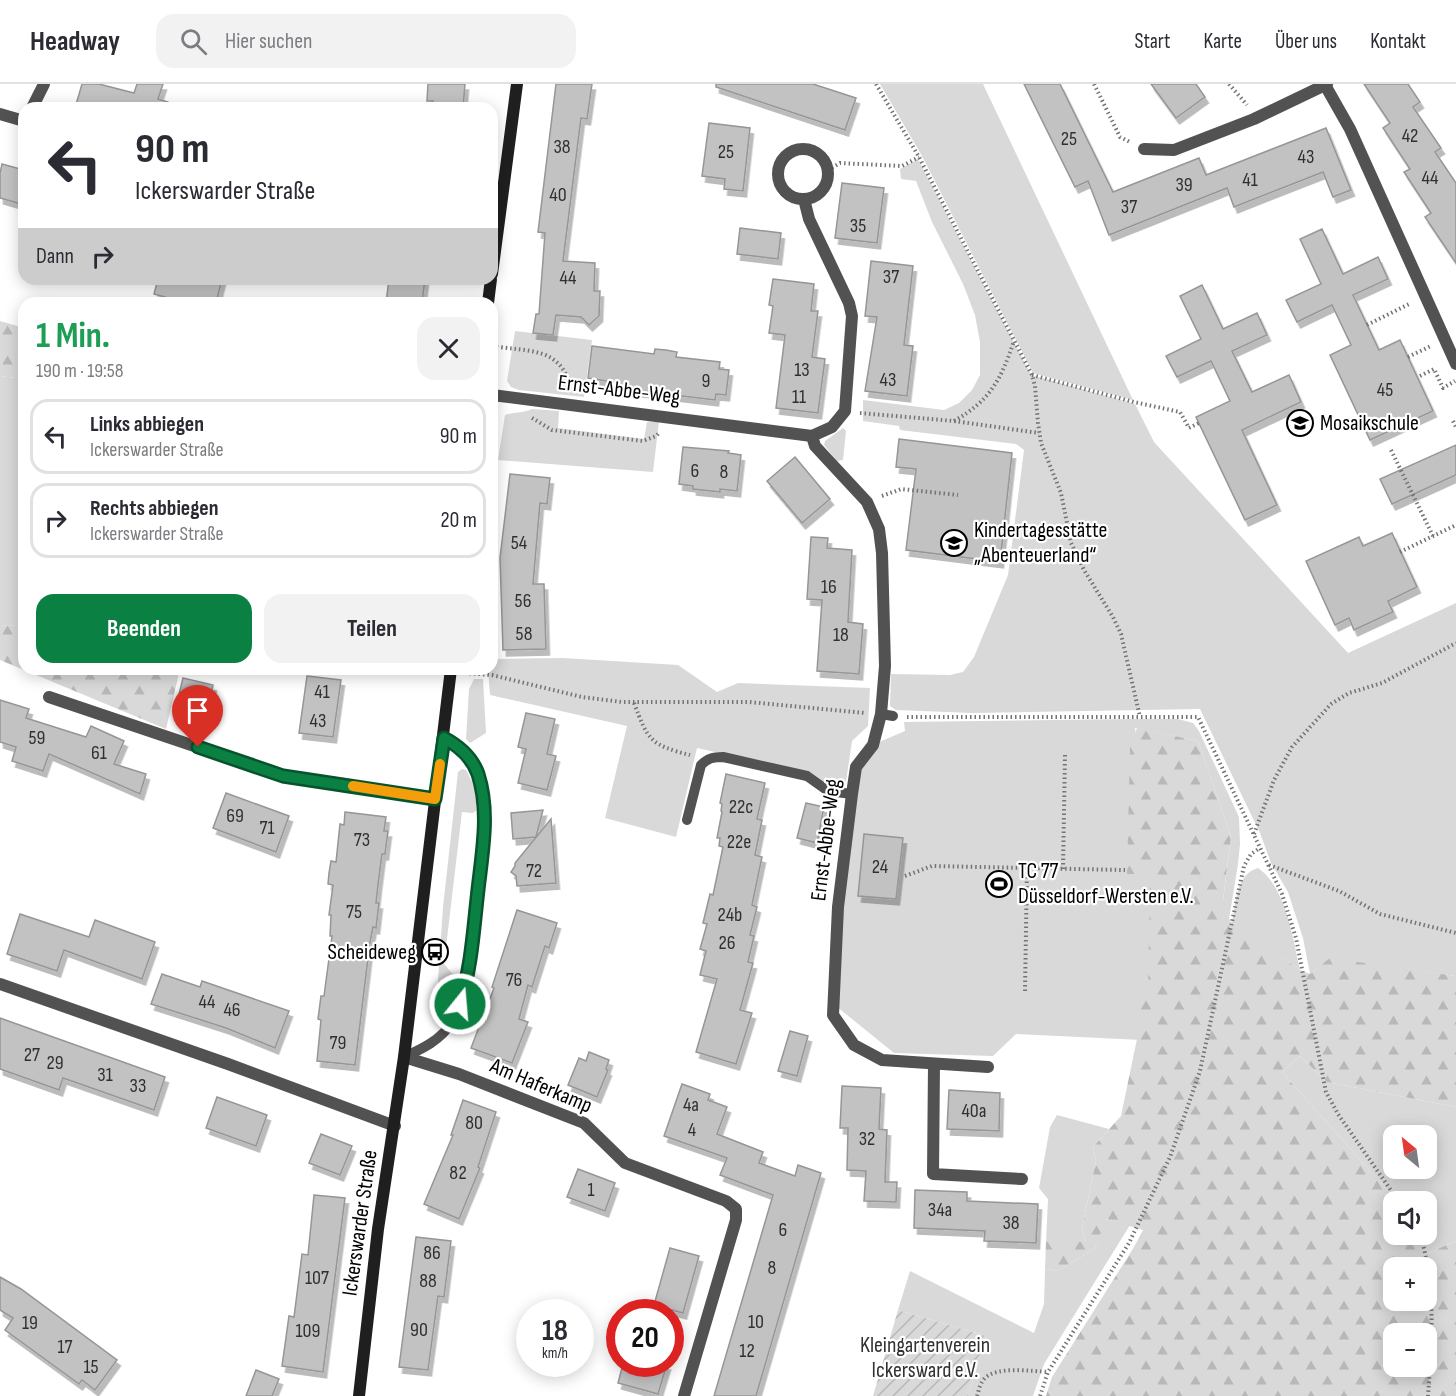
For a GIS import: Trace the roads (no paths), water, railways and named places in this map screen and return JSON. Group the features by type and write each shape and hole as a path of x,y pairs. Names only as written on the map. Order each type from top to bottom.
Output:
{"main road":[{"path":"498,221 517,84"},
{"name":"Ickerswarder Straße","path":"359,1396 378,1229 395,1126 450,675"}],"street":[{"path":"35,102 44,84"},
{"path":"1144,149 1174,150 1254,119 1326,85 1350,129 1456,364"},
{"path":"0,114 18,119"},
{"path":"799,148 811,150 820,155 828,170 827,180 820,192 804,199 795,198 787,193 779,183 778,174 783,158 789,152 799,148"},
{"path":"804,199 809,219 849,303 852,316 845,411 832,427 812,436"},
{"name":"Ernst-Abbe-Weg","path":"498,396 812,436 815,446 867,502 879,530 882,553 887,715 873,745 856,767 838,907 833,1016 854,1045 882,1060 988,1067"},
{"path":"49,697 283,776 435,799"},
{"path":"0,984 228,1064 395,1126"},
{"name":"Am Haferkamp","path":"404,1057 459,1074 584,1123 625,1163 726,1201 736,1209 736,1220 684,1396"},
{"path":"934,1064 933,1174 1022,1179"}],"lane":[{"path":"404,1057 439,1038 452,1023 469,976 484,838 484,804 477,773 471,761 454,743 444,738"},
{"path":"687,820 701,765 714,757 723,757 807,776 828,790 852,794"}],"place":[{"name":"Mosaikschule","path":"1300,423"},
{"name":"Kindertagesstätte „Abenteuerland“","path":"954,543"},
{"name":"TC 77 Düsseldorf-Wersten e.V.","path":"999,884"},
{"name":"Scheideweg","path":"435,952"}],"park label":[{"name":"Kleingartenverein Ickersward e.V.","path":"925,1358"}]}
